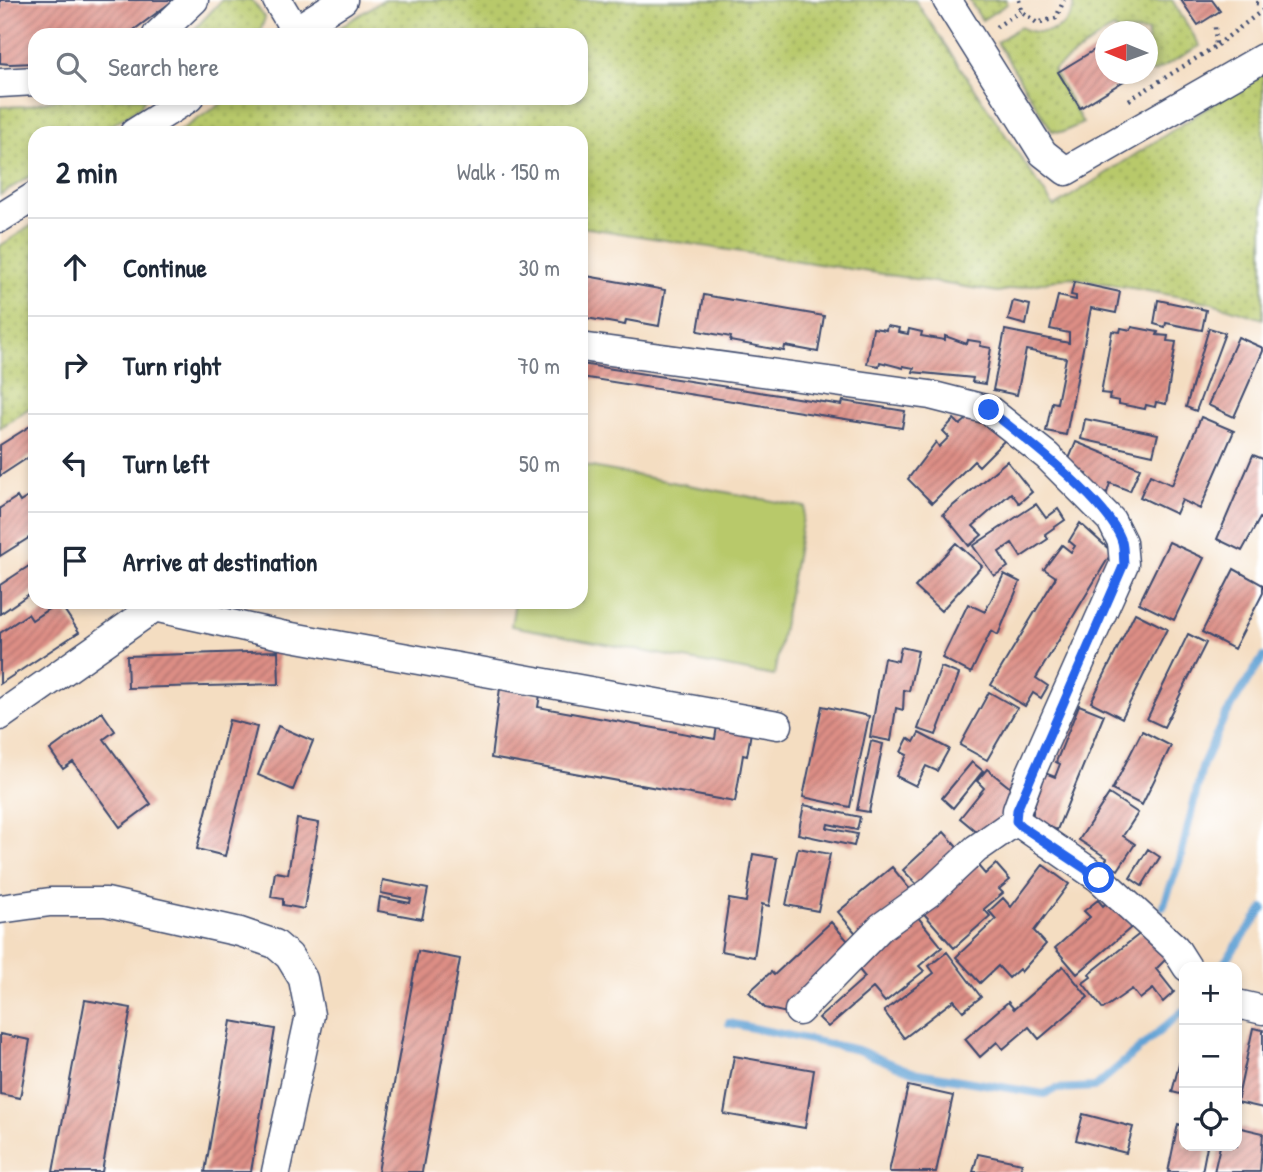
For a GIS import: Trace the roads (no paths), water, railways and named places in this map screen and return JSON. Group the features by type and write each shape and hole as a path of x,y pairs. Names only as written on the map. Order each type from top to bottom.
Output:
{"street":[{"path":"164,28 194,0"},
{"path":"277,0 289,28"},
{"path":"299,28 343,0"},
{"path":"947,0 1043,153 1066,171 1263,58"},
{"path":"0,83 28,81"},
{"path":"145,126 177,105"},
{"path":"0,218 28,200"},
{"path":"588,348 930,395 989,410 1047,456 1111,520 1122,542 1124,564 1030,775 1017,810 1016,821 976,849 930,892 881,927 799,1011"},
{"path":"0,716 152,609"},
{"path":"174,609 281,635 778,725"},
{"path":"1016,821 1099,878 1175,948 1184,962"},
{"path":"0,909 50,902 106,902 240,932 275,944 289,956 303,979 310,1015 276,1172"},
{"path":"1242,1005 1263,1010"}],"waterway":[{"path":"1163,907 1180,860 1203,764 1224,718 1263,657"},
{"path":"1225,962 1263,909"},
{"path":"729,1023 858,1050 912,1072 1044,1094 1056,1089 1095,1087 1179,1014"}]}
